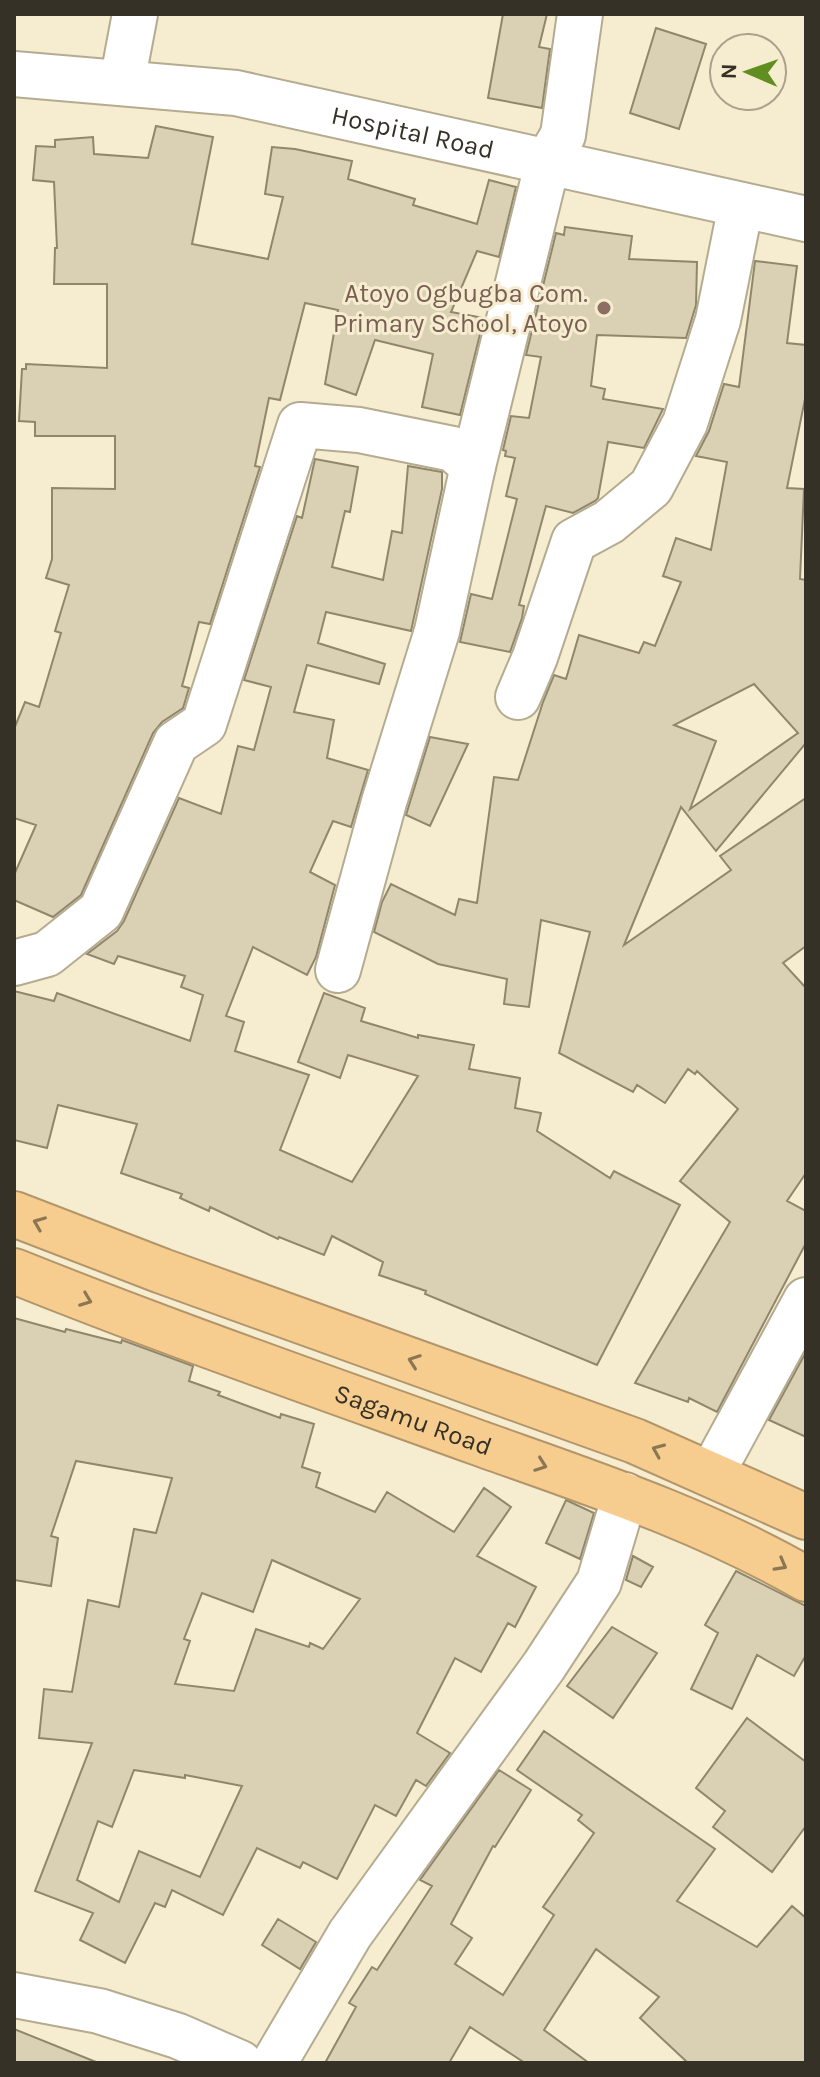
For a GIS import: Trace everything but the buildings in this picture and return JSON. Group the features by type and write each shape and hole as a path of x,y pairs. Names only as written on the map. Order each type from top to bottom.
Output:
{"highway":[{"name":"Sagamu Road","path":"14,1214 162,1271 635,1441 806,1517"},
{"name":"Sagamu Road","path":"14,1271 143,1322 625,1495 806,1579"}],"street":[{"path":"122,83 135,14"},
{"path":"338,970 384,802 437,631 473,466 548,161 563,135 580,14"},
{"name":"Hospital Road","path":"14,74 236,93 806,219"},
{"path":"518,697 535,657 574,541 609,522 651,487 685,423 718,320 741,205"},
{"path":"14,963 47,954 101,911 176,743 204,724 300,425 359,430 453,449 473,466"},
{"path":"712,1473 806,1300"},
{"path":"274,2063 350,1934 535,1678 599,1582 625,1495"},
{"path":"14,1995 99,2011 178,2036 240,2063"}],"place":[{"name":"Atoyo Ogbugba Com. Primary School, Atoyo","path":"604,308"}]}
